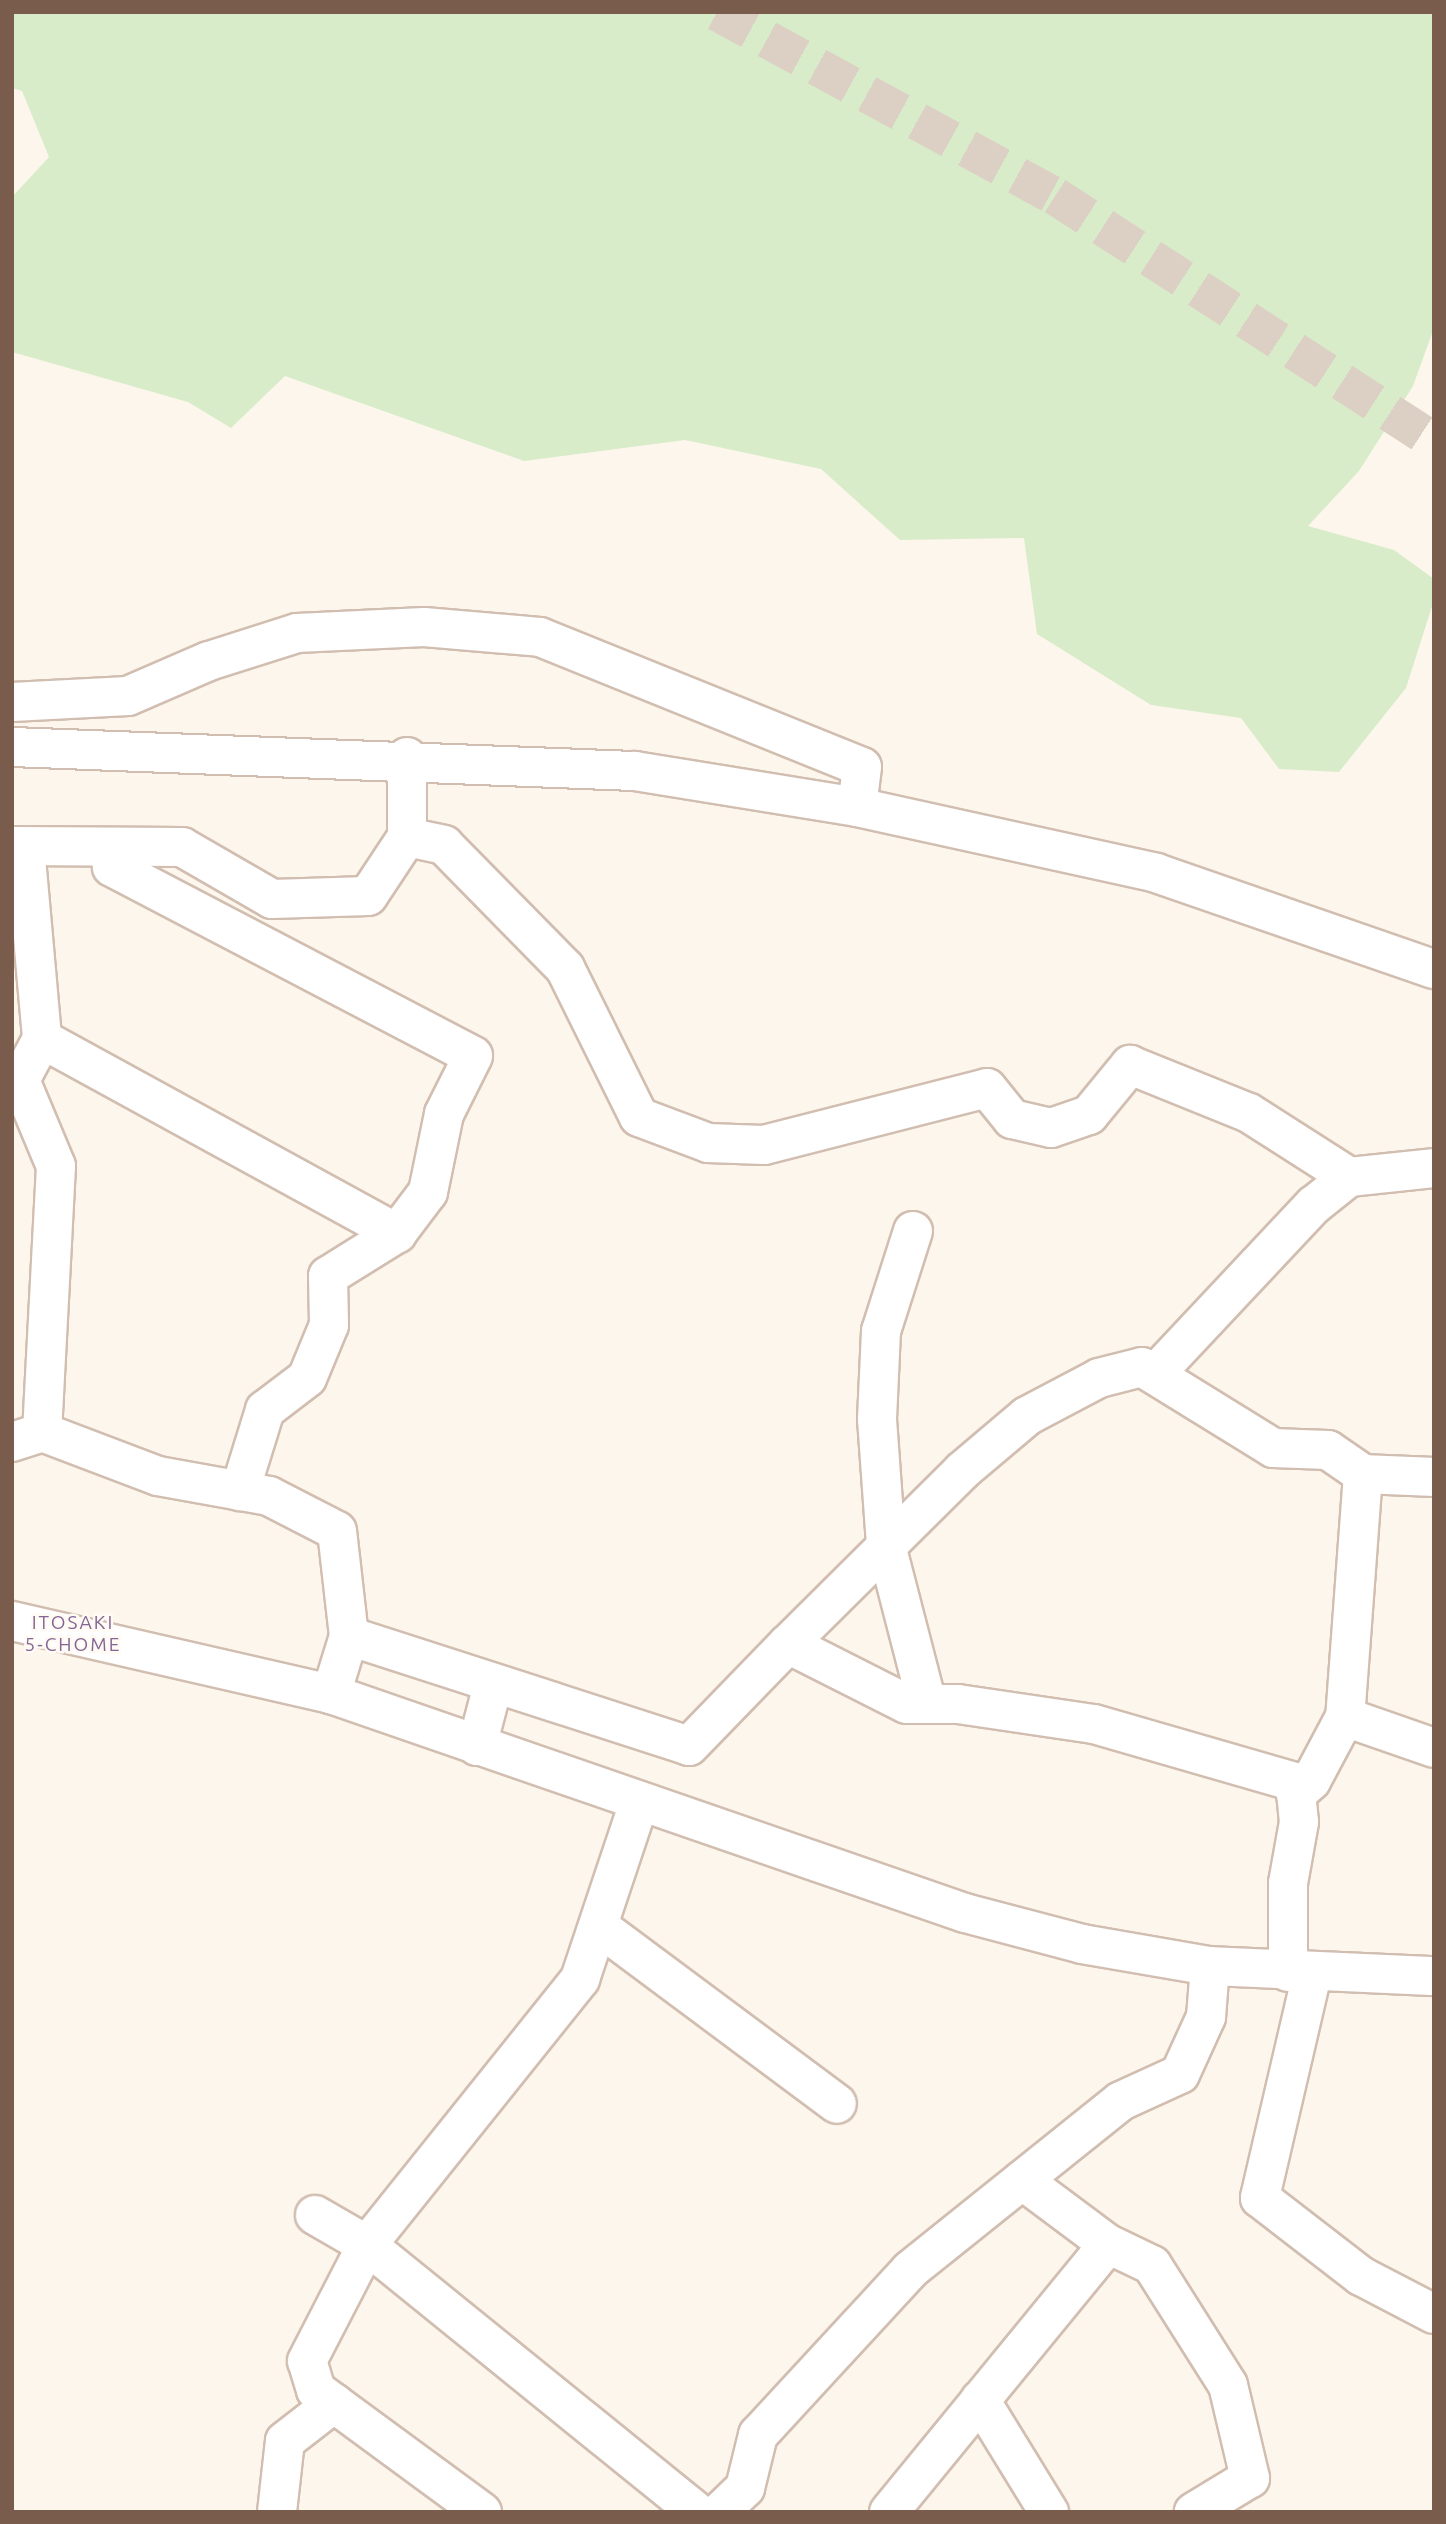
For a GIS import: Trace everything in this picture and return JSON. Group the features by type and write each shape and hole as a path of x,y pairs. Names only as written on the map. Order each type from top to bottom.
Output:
{"street":[{"path":"12,702 128,696 209,661 297,633 424,627 540,637 862,766 857,807"},
{"path":"12,747 407,757 635,771 857,807 1156,873 1434,969"},
{"path":"331,1694 349,1636 337,1531 269,1496 158,1476 27,1437 56,1166 20,1080 42,1039 18,847 182,847 272,899 368,895 407,837 407,757"},
{"path":"407,837 444,845 565,968 639,1117 708,1143 764,1145 987,1088 1012,1119 1051,1128 1089,1115 1130,1065 1249,1113 1349,1177"},
{"path":"110,848 112,867 473,1056 444,1114 428,1192 397,1233 328,1276 329,1325 307,1378 265,1410 240,1491"},
{"path":"42,1039 397,1233"},
{"path":"1156,1373 1314,1205 1349,1177 1434,1168"},
{"path":"913,1231 881,1331 877,1419 886,1545 927,1704"},
{"path":"349,1636 493,1685 689,1746 886,1545 1027,1416 1099,1378 1142,1367 1156,1373 1273,1448 1328,1450 1363,1474 1434,1477"},
{"path":"1296,1794 1311,1781 1345,1717 1363,1474"},
{"path":"12,1621 331,1694 639,1803 965,1913 1082,1944 1210,1966 1300,1973 1434,1976"},
{"path":"789,1644 907,1704 927,1704 1094,1724 1295,1782 1300,1973 1260,2198 1361,2276 1434,2314"},
{"path":"477,1746 493,1685"},
{"path":"1345,1717 1434,1748"},
{"path":"482,2512 316,2390 307,2361 367,2245 580,1979 601,1928 639,1803"},
{"path":"601,1928 836,2104"},
{"path":"720,2512 745,2488 758,2435 910,2270 1121,2101 1180,2074 1206,2017 1210,1966"},
{"path":"1022,2180 1108,2244 1152,2265 1228,2385 1250,2478 1194,2512"},
{"path":"314,2215 367,2245 697,2512"},
{"path":"889,2512 1108,2244"},
{"path":"980,2400 1049,2512"},
{"path":"277,2512 285,2441 334,2403"}],"green space":[{"path":"12,12 1434,12 1434,328 1413,386 1359,471 1308,526 1394,550 1434,579 1434,600 1406,688 1339,772 1279,769 1241,718 1151,705 1037,634 1024,538 900,540 821,469 685,440 524,461 285,376 231,428 188,402 12,352 12,197 49,157 22,91 12,88"}],"tunnel":[{"path":"717,12 1055,196 1434,441"}],"district":[{"name":"ITOSAKI 5-CHOME","path":"73,1634"}]}
